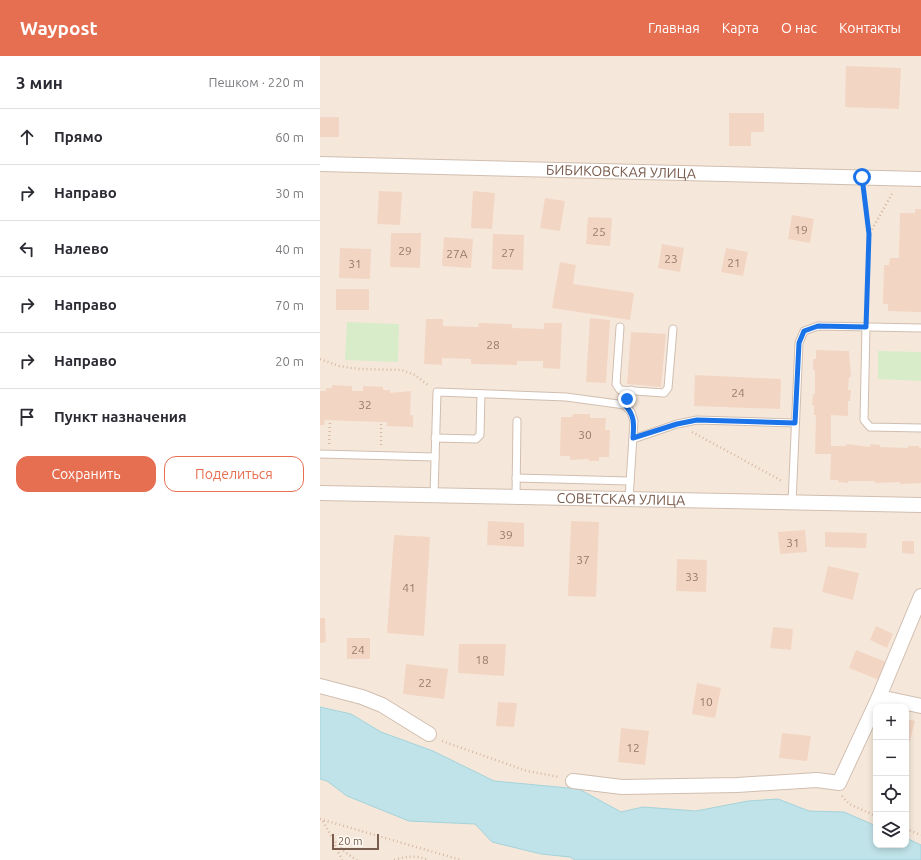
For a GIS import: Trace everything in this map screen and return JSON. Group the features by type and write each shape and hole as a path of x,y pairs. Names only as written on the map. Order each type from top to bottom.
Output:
{"street":[{"name":"БИБИКОВСКАЯ УЛИЦА","path":"320,164 921,178"},
{"name":"СОВЕТСКАЯ УЛИЦА","path":"320,493 921,505"},
{"path":"572,781 622,787 729,786 818,780 839,784 879,697 921,596"},
{"path":"320,686 362,697 382,705 429,734"},
{"path":"879,697 921,706"}],"lane":[{"path":"792,503 799,343 804,331 818,326 921,328"},
{"path":"620,327 616,384 620,390 664,393 668,388 673,329"},
{"path":"866,327 864,420 870,427 921,428"},
{"path":"625,405 630,390"},
{"path":"434,495 437,392 566,397 625,405 631,412 634,420 629,499"},
{"path":"435,438 476,439 480,435 481,394"},
{"path":"633,438 677,424 697,420 795,423"},
{"path":"516,497 517,421"},
{"path":"320,454 435,457"},
{"path":"516,478 630,481"}],"path":[{"path":"862,177 869,234 866,327"},
{"path":"869,234 901,178"},
{"path":"320,359 339,366 359,369 402,370 415,375 437,392"},
{"path":"329,454 330,420"},
{"path":"380,456 381,422"},
{"path":"677,424 792,486"},
{"path":"429,734 436,739 512,766 572,781"},
{"path":"839,784 842,794 849,804 873,815"},
{"path":"322,820 342,860"},
{"path":"322,820 461,860"},
{"path":"909,830 921,835"},
{"path":"333,841 344,853 356,860"},
{"path":"394,860 408,856 420,857 428,860"}],"shaded area":[{"path":"320,56 921,56 921,860 320,860"}],"green space":[{"path":"347,322 399,324 398,362 345,360"},
{"path":"878,351 921,352 921,381 878,379"}],"water":[{"path":"320,707 351,714 381,732 433,751 494,781 579,789 621,812 643,807 696,811 748,801 778,799 809,811 844,812 873,825 873,848 909,848 909,839 921,845 921,860 575,860 570,857 541,854 492,842 475,824 409,821 347,796 327,781 320,779"}],"building":[{"path":"846,66 901,68 899,109 845,107"},
{"path":"729,113 764,113 764,132 751,132 751,146 729,146"},
{"path":"320,117 339,117 339,137 320,137"},
{"path":"379,191 402,192 400,225 377,224"},
{"path":"473,191 495,193 492,229 471,228"},
{"path":"545,198 565,201 560,231 540,228"},
{"path":"915,209 921,209 921,312 888,311 888,304 883,304 884,265 889,265 890,258 899,258 900,213 915,213"},
{"path":"792,215 814,219 810,243 788,239"},
{"path":"588,217 612,218 610,246 586,244"},
{"path":"391,233 421,233 420,268 390,267"},
{"path":"493,234 524,235 523,270 492,269"},
{"path":"444,237 473,239 471,268 442,266"},
{"path":"662,244 684,248 680,272 658,268"},
{"path":"340,248 371,249 370,279 339,278"},
{"path":"726,248 748,252 743,276 721,272"},
{"path":"560,262 576,265 573,284 634,293 630,320 552,308"},
{"path":"336,289 369,289 369,310 336,310"},
{"path":"590,318 610,320 606,383 586,382"},
{"path":"426,319 443,319 443,326 478,327 479,323 512,324 512,328 544,329 544,323 562,323 560,369 543,368 543,361 517,361 517,365 471,364 471,359 442,358 442,365 424,364"},
{"path":"631,332 666,334 661,387 627,384"},
{"path":"816,350 849,351 851,377 849,377 848,390 851,390 850,401 848,401 848,416 831,415 831,446 846,446 846,444 870,447 870,444 880,445 880,447 908,448 908,446 919,446 919,448 921,448 921,483 900,484 900,482 875,483 875,481 848,481 848,483 838,482 838,480 830,480 831,454 815,454 816,415 814,415 814,405 812,405 813,394 815,394 815,370 813,370 813,359 816,359"},
{"path":"695,375 781,379 780,409 694,406"},
{"path":"332,385 352,386 352,391 363,391 363,386 383,387 383,390 390,390 390,393 411,391 410,415 413,415 413,427 387,426 387,422 325,420 324,425 320,425 320,391 326,391 326,388 332,388"},
{"path":"573,414 590,414 590,418 606,418 605,430 610,430 609,457 599,457 599,461 589,461 589,459 570,460 570,456 560,456 561,417 572,417"},
{"path":"488,521 524,523 524,547 487,545"},
{"path":"571,521 599,522 596,597 568,596"},
{"path":"805,530 807,552 780,554 778,532"},
{"path":"825,532 867,533 866,548 825,547"},
{"path":"394,535 430,537 424,636 387,633"},
{"path":"902,541 914,541 914,554 902,553"},
{"path":"677,559 707,560 706,592 676,591"},
{"path":"828,566 859,573 853,600 822,592"},
{"path":"320,618 325,618 326,642 320,643"},
{"path":"876,626 893,634 887,648 870,640"},
{"path":"773,627 793,629 791,650 770,648"},
{"path":"347,638 370,638 370,659 347,659"},
{"path":"459,644 506,644 504,676 458,673"},
{"path":"856,650 886,662 879,680 849,668"},
{"path":"406,664 448,669 444,699 403,694"},
{"path":"697,683 721,688 715,718 692,714"},
{"path":"498,702 517,703 514,727 496,726"},
{"path":"909,720 915,721 909,744"},
{"path":"621,728 649,731 645,765 618,762"},
{"path":"782,733 811,736 807,761 779,758"}],"route":[{"path":"627,399 625,405 631,412 634,420 633,438 677,424 697,420 795,423 799,343 804,331 818,326 866,327 869,234 862,177"}]}
